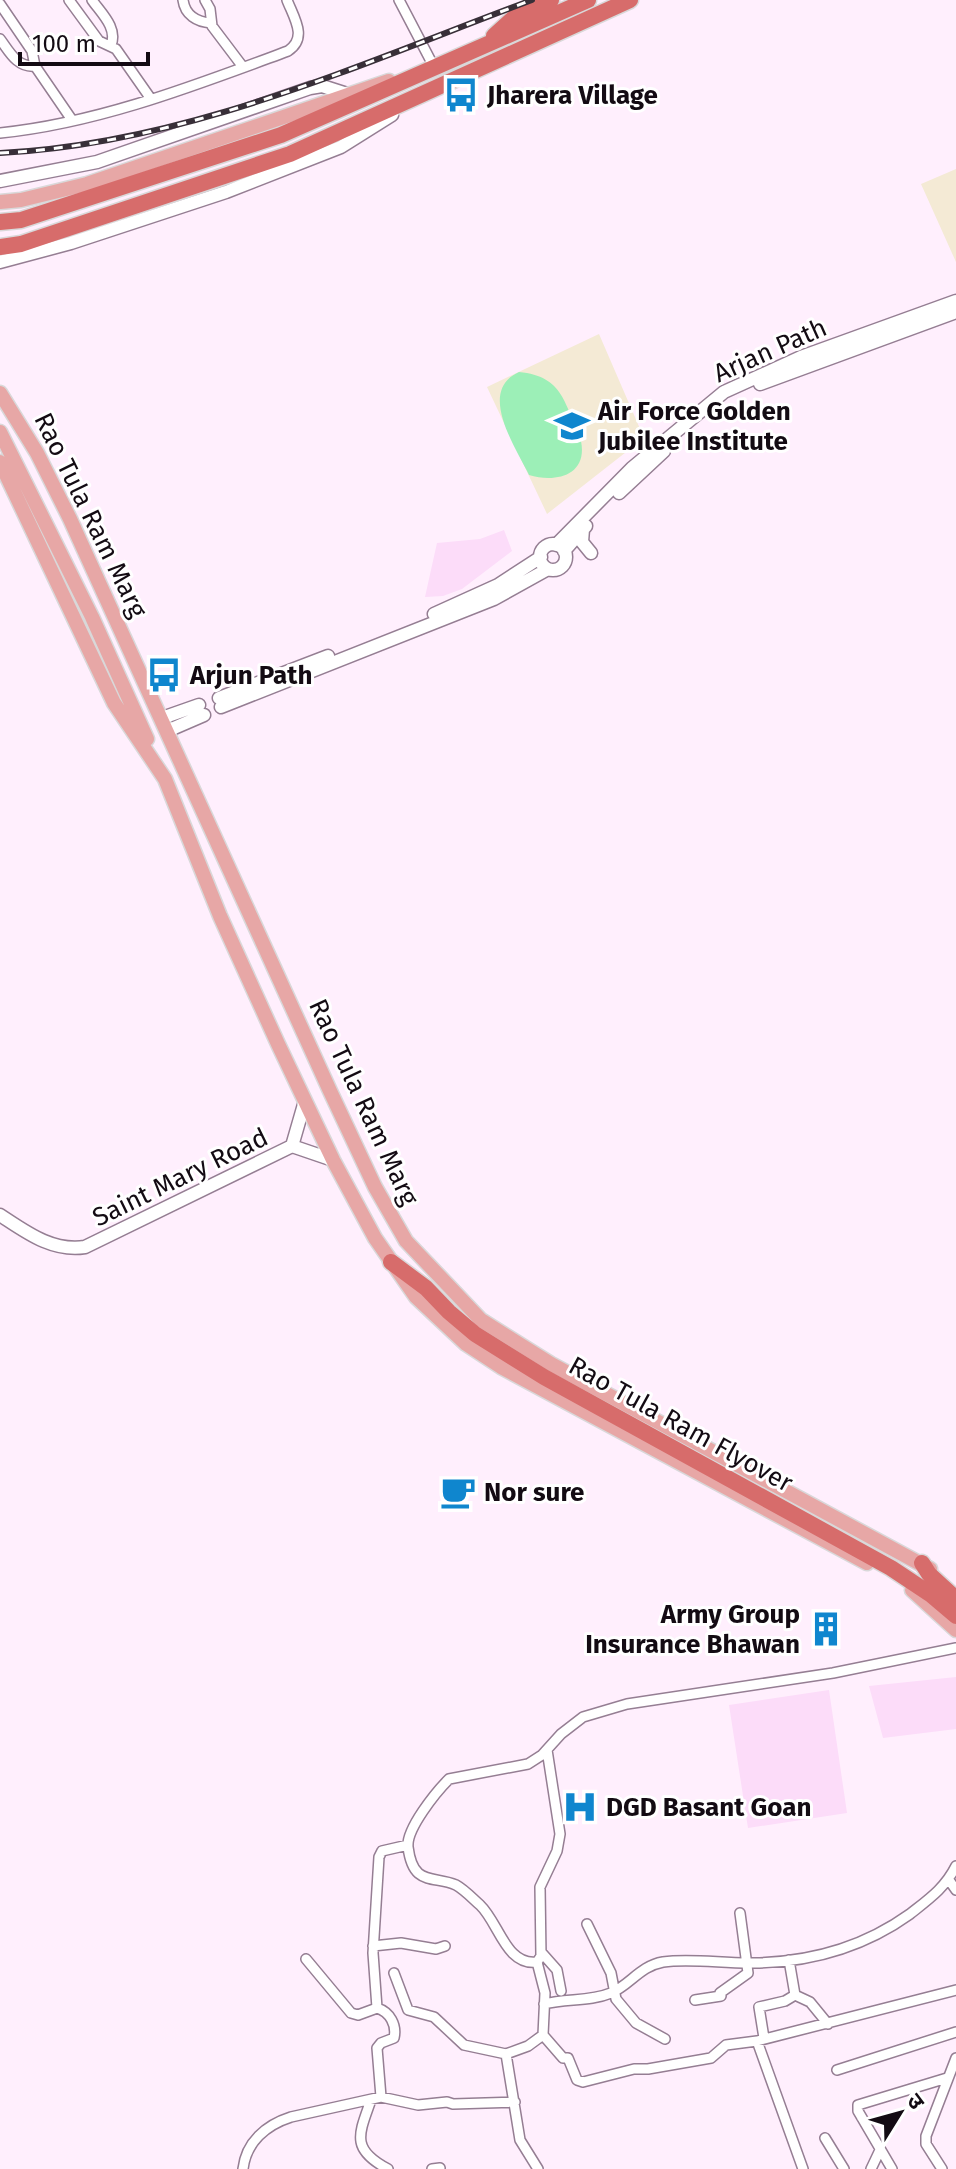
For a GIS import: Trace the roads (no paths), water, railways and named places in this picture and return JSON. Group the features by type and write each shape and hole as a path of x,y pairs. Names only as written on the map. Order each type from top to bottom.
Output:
{"highway":[{"path":"485,45 517,15 551,0"},
{"path":"0,222 21,220 281,135 588,0"},
{"path":"0,247 21,244 290,154 630,0"},
{"name":"Rao Tula Ram Flyover","path":"391,1262 426,1288 475,1334 544,1377 891,1568 956,1616"},
{"path":"922,1563 953,1593"}],"main road":[{"path":"0,202 87,184 434,67"},
{"path":"0,181 97,162 310,88 322,86 347,94"},
{"path":"0,262 71,243 226,192 341,147 439,86"},
{"name":"Arjan Path","path":"560,548 632,468 724,392 801,357 956,301"},
{"name":"Arjan Path","path":"560,548 648,465 732,396 806,365 956,312"},
{"name":"Rao Tula Ram Marg","path":"0,393 37,453 63,505 375,1187 406,1241 481,1320 551,1364 922,1563"},
{"path":"0,432 92,617 165,779"},
{"name":"Rao Tula Ram Marg","path":"0,462 114,703 165,779 220,916 333,1160 391,1262 416,1297 466,1344 501,1367 889,1574 918,1594 956,1630"},
{"path":"583,529 582,542 591,553"},
{"path":"220,702 494,599 544,563 561,567 565,561 560,548 545,548 544,563"},
{"path":"164,724 202,710"},
{"name":"Saint Mary Road","path":"292,1146 305,1101"},
{"name":"Saint Mary Road","path":"0,1215 34,1237 54,1246 74,1249 85,1247 292,1146 333,1160"}],"street":[{"path":"69,0 99,41 111,45 151,99"},
{"path":"92,0 113,30 111,45"},
{"path":"183,0 191,16 200,22 211,23"},
{"path":"205,0 210,9 211,23 243,67"},
{"path":"0,133 72,120 151,99 296,45 299,31 287,0"},
{"path":"399,0 434,67"},
{"path":"0,4 32,51 35,66 72,120"},
{"path":"0,39 19,63 35,66"},
{"path":"539,1957 529,1963 515,1956 491,1918 462,1890 456,1885 432,1881 422,1876 415,1867 408,1839 424,1810 449,1779 523,1765 538,1759 583,1717 627,1704 833,1673 956,1648"},
{"path":"547,1750 560,1834 557,1851 540,1887 539,1957 545,1993 543,2035 563,2058 568,2058 577,2080 583,2082 634,2069 711,2058 726,2045 828,2024 956,1990"},
{"path":"377,2008 373,1946 379,1857 382,1851 408,1845"},
{"path":"544,2004 591,1999 614,1992 640,1970 662,1962 812,1958 864,1942 935,1895 949,1880 956,1866"},
{"path":"949,1880 956,1890"},
{"path":"695,2000 721,1996 720,1993 748,1973 740,1913"},
{"path":"587,1924 611,1973 614,1992 626,2015 665,2039"},
{"path":"373,1946 409,1943 436,1949 445,1946"},
{"path":"539,1957 557,1970 561,1991"},
{"path":"306,1959 351,2013 358,2015 377,2008"},
{"path":"789,1960 795,1995"},
{"path":"394,1973 408,2010 434,2017 464,2045 506,2054 528,2046 543,2035"},
{"path":"795,1995 810,2002 828,2024"},
{"path":"795,1995 785,2001 759,2007 760,2040 803,2169"},
{"path":"377,2008 390,2016 395,2029 394,2038 377,2048 376,2098 359,2132 359,2139 369,2155 388,2169"},
{"path":"837,2070 956,2032"},
{"path":"506,2054 520,2140 538,2169"},
{"path":"942,2169 926,2144 926,2136 956,2058"},
{"path":"892,2169 858,2111 858,2105 947,2078"},
{"path":"243,2169 247,2152 255,2140 277,2122 376,2098 418,2105 515,2102"},
{"path":"825,2138 844,2169"},
{"path":"871,2169 880,2150"},
{"path":"432,2169 440,2168"}],"railway":[{"path":"0,153 69,146 205,118 337,74 532,0"}],"place":[{"name":"Jharera Village","path":"461,95"},
{"name":"Air Force Golden Jubilee Institute","path":"572,426"},
{"name":"Arjun Path","path":"164,675"},
{"name":"Nor sure","path":"458,1492"},
{"name":"Army Group Insurance Bhawan","path":"826,1629"},
{"name":"DGD Basant Goan","path":"580,1807"}]}
